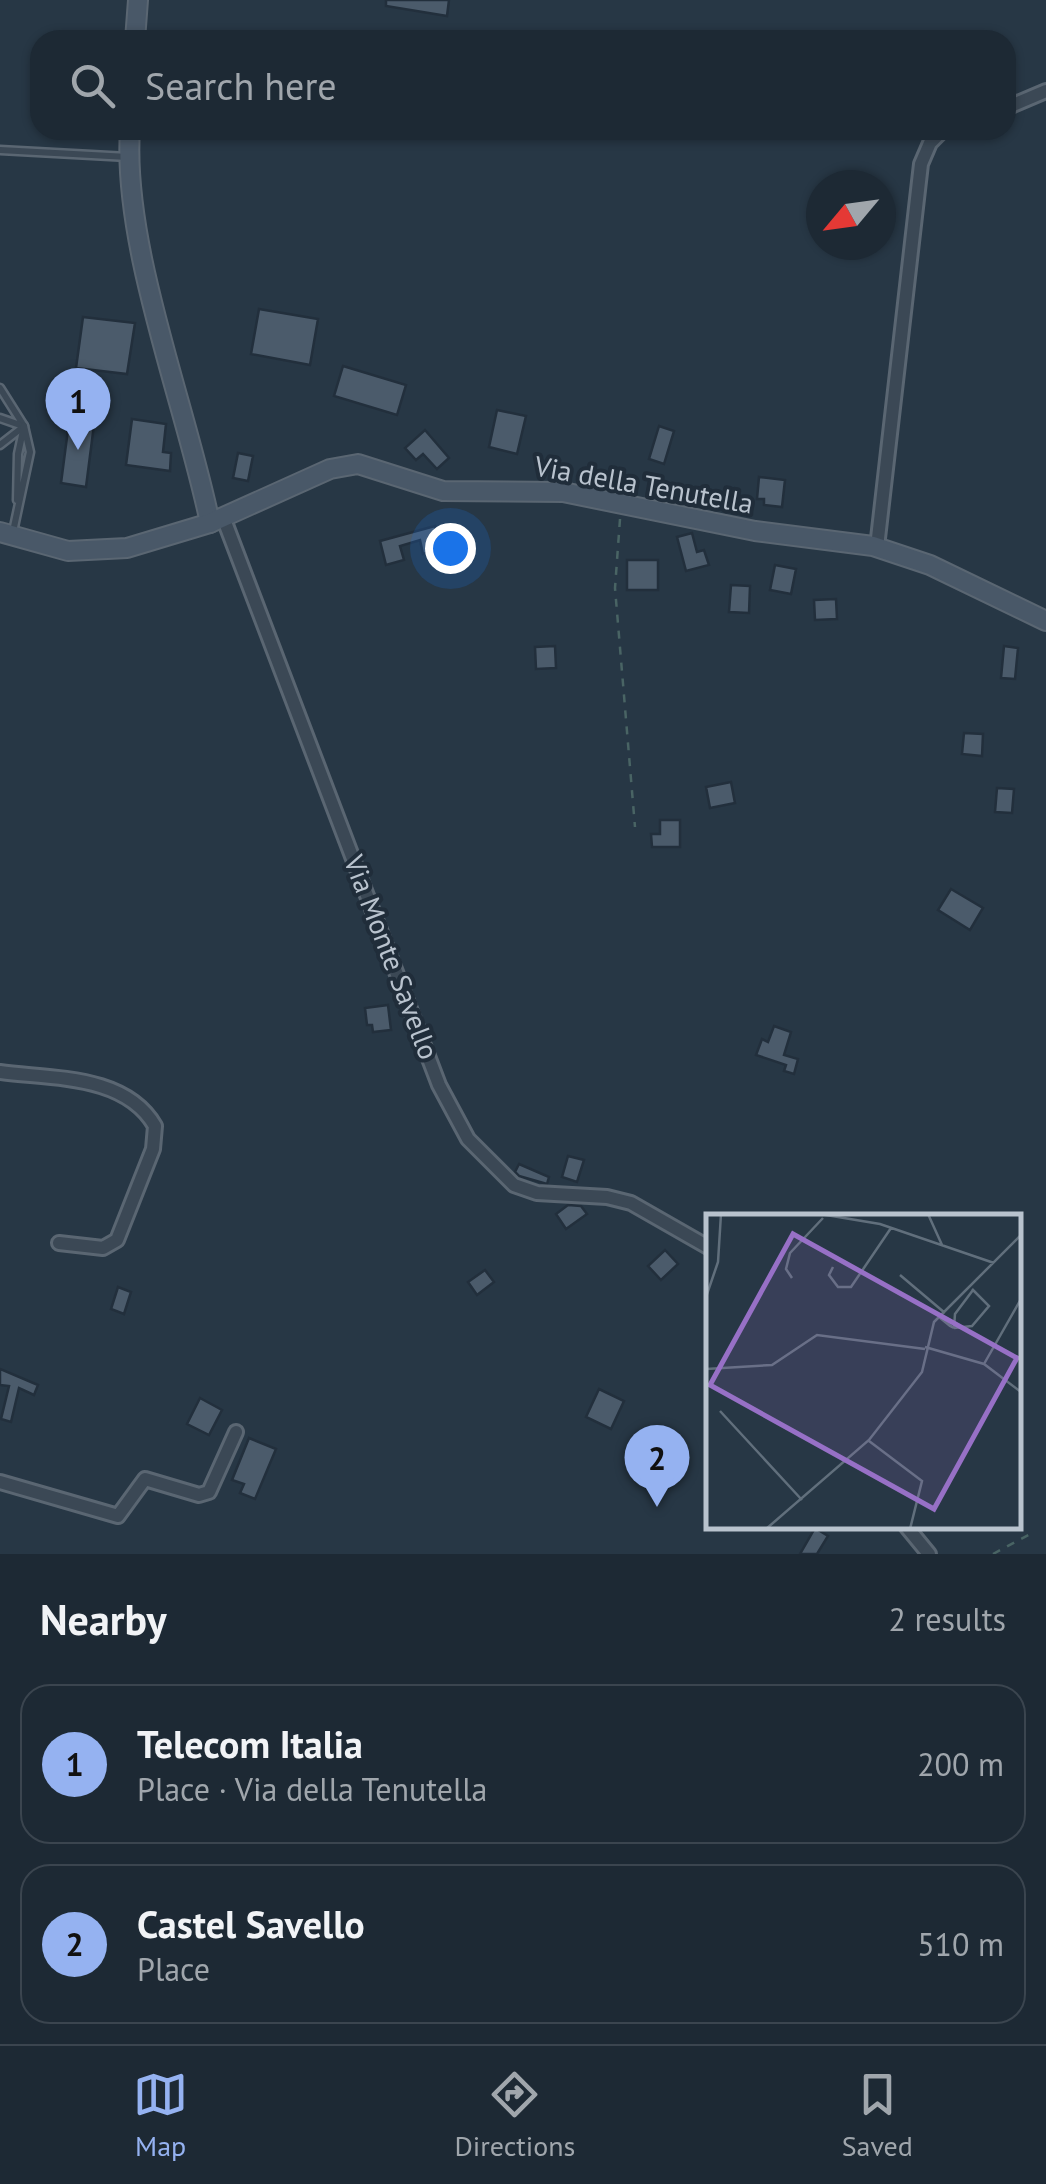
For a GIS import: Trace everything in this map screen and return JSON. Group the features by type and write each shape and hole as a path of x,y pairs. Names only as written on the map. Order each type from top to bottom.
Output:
{"street":[{"path":"136,30 138,0"},
{"path":"1016,104 1046,91"},
{"path":"130,140 143,248 217,520"},
{"path":"877,547 921,164 932,140"},
{"name":"Via della Tenutella","path":"9,532 54,549 96,552 152,542 217,520 350,464 443,491 541,490 622,502 754,532 877,547 930,565 1046,621"},
{"name":"Via Monte Savello","path":"217,520 439,1085 464,1132 490,1165 519,1188 631,1203 706,1246"},
{"path":"0,1072 92,1083 130,1102 155,1126 150,1158 117,1240 100,1248 59,1243"},
{"path":"0,1482 118,1516 144,1479 199,1495 209,1492 236,1432"},
{"path":"908,1529 929,1554"}],"lane":[{"path":"0,150 129,157"},
{"path":"0,388 24,426 30,452 9,532"},
{"path":"0,418 24,426"},
{"path":"0,444 24,426"}],"path":[{"path":"622,502 614,588 634,826"},
{"path":"993,1554 1034,1532"}],"building":[{"path":"386,0 449,0 447,16 386,6"},
{"path":"259,309 318,319 310,365 251,354"},
{"path":"83,317 135,323 127,374 76,368"},
{"path":"343,366 406,385 397,415 334,396"},
{"path":"497,410 526,416 517,454 489,447"},
{"path":"70,414 95,417 86,487 61,483"},
{"path":"132,419 166,424 163,452 171,453 170,471 126,465"},
{"path":"659,426 674,431 664,464 649,459"},
{"path":"425,430 449,458 437,469 423,454 416,460 405,448"},
{"path":"238,453 253,456 248,481 233,478"},
{"path":"759,477 785,480 782,507 764,505 764,499 757,499"},
{"path":"435,526 442,549 423,554 420,540 400,546 404,560 386,565 380,541"},
{"path":"692,533 697,552 704,550 709,565 686,571 677,537"},
{"path":"627,560 658,560 658,590 627,590"},
{"path":"775,565 796,569 791,594 770,590"},
{"path":"731,585 750,586 749,613 729,612"},
{"path":"836,599 837,619 815,620 814,600"},
{"path":"555,646 556,668 536,669 535,647"},
{"path":"1004,646 1018,648 1015,679 1001,678"},
{"path":"964,733 983,734 982,756 962,754"},
{"path":"731,782 735,803 710,808 706,787"},
{"path":"997,788 1014,789 1012,813 995,812"},
{"path":"660,820 680,820 680,847 652,847 651,834 660,834"},
{"path":"951,889 983,908 970,930 938,910"},
{"path":"388,1005 391,1030 373,1032 372,1025 367,1025 365,1008"},
{"path":"774,1026 791,1032 784,1055 798,1059 794,1074 784,1071 786,1065 756,1055 762,1039 768,1042"},
{"path":"568,1156 584,1160 577,1182 562,1177"},
{"path":"519,1164 549,1177 547,1184 519,1176 515,1172"},
{"path":"568,1205 581,1206 587,1214 566,1229 556,1214"},
{"path":"665,1250 678,1264 661,1280 648,1266"},
{"path":"485,1270 494,1282 477,1295 468,1282"},
{"path":"118,1287 131,1292 124,1314 111,1309"},
{"path":"0,1369 38,1385 34,1395 19,1388 11,1422 1,1419 9,1386 0,1385"},
{"path":"599,1389 624,1401 611,1429 586,1417"},
{"path":"200,1398 222,1410 209,1435 187,1424"},
{"path":"249,1438 276,1449 255,1499 240,1493 244,1484 232,1480"},
{"path":"814,1529 828,1536 817,1554 800,1554"}],"place":[{"name":"Telecom Italia","path":"78,450"},
{"name":"Castel Savello","path":"657,1507"}]}
